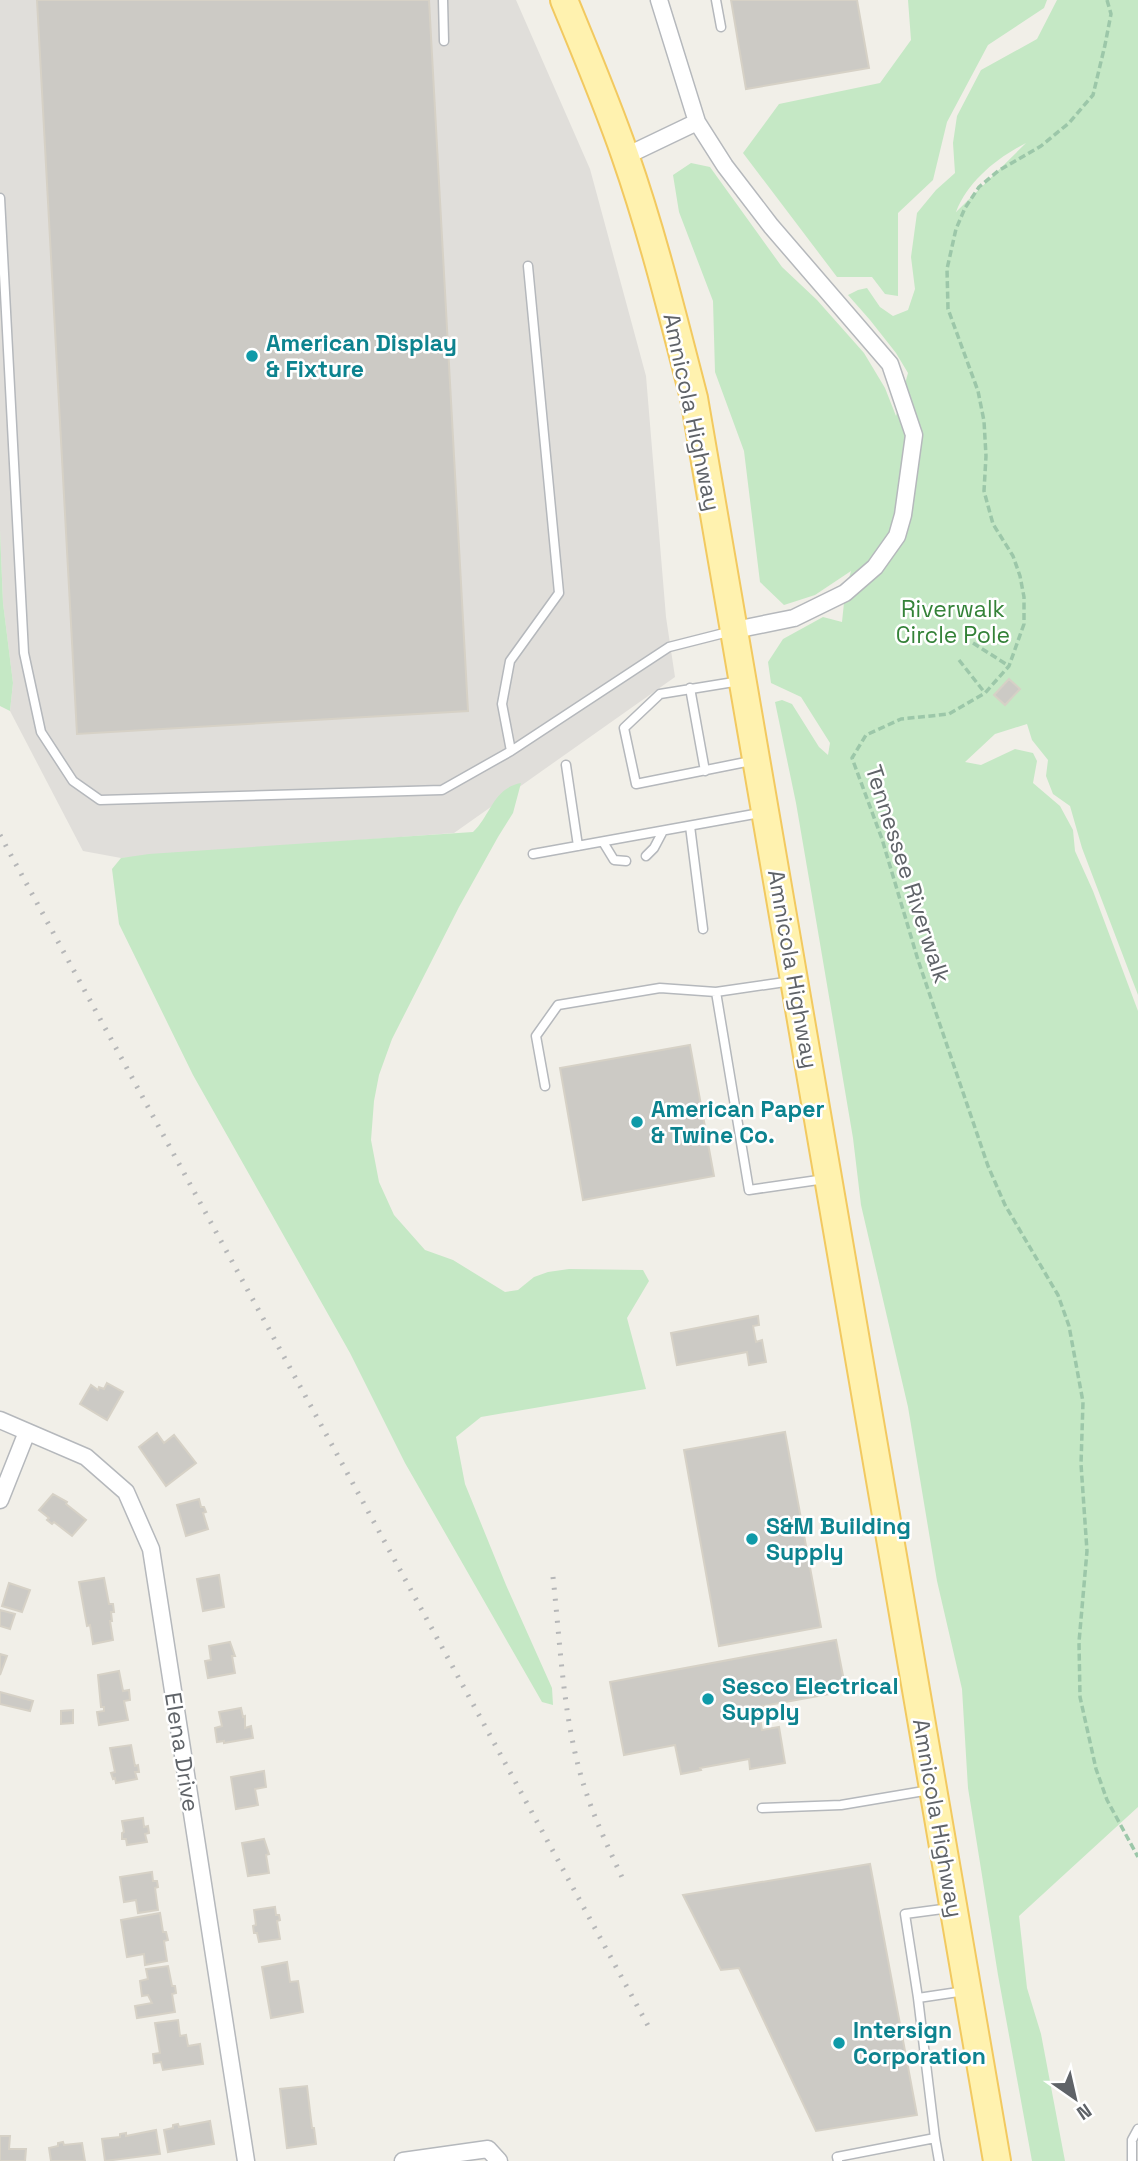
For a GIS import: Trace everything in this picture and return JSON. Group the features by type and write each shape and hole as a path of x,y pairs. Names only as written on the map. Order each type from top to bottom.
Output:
{"main road":[{"name":"Amnicola Highway","path":"564,0 626,156 663,278 694,398 997,2161"}],"street":[{"path":"659,0 697,122 725,166 771,226 890,364 914,435 903,515 897,536 875,567 845,593 794,618 735,630"},
{"path":"626,156 697,122"},
{"name":"Elena Drive","path":"0,1420 86,1457 126,1492 151,1549 246,2161"},
{"path":"0,1500 27,1432"},
{"path":"403,2161 488,2149 499,2161"}],"lane":[{"path":"443,0 444,41"},
{"path":"716,0 721,27"},
{"path":"0,198 24,653 41,732 73,781 100,800 442,790 510,751 669,648 735,630"},
{"path":"510,751 502,704 510,661 559,593 528,266"},
{"path":"743,681 660,694 624,728 636,784 757,760"},
{"path":"690,688 705,771"},
{"path":"566,765 578,846"},
{"path":"533,855 766,812"},
{"path":"690,826 703,929"},
{"path":"646,856 654,848 663,831"},
{"path":"603,842 614,860 626,861"},
{"path":"545,1086 536,1036 558,1005 660,988 716,992 795,980"},
{"path":"716,992 749,1190 828,1179"},
{"path":"762,1808 841,1805 933,1789"},
{"path":"939,2161 905,1914 954,1908"},
{"path":"918,1998 968,1990"},
{"path":"1132,2161 1132,2140 1138,2129"},
{"path":"838,2161 837,2157 935,2138"}],"path":[{"name":"Tennessee Riverwalk","path":"1107,0 1111,14 1093,95 1069,123 1041,146 998,171 979,187 965,208 956,229 947,269 948,309 978,391 984,421 984,491 993,524 1013,556 1024,597 1024,624 1009,666 985,693 949,714 901,719 866,735 852,758 882,839 918,960 988,1166 1005,1205 1058,1296 1072,1334 1083,1402 1081,1464 1087,1551 1079,1642 1080,1698 1096,1769 1107,1800 1138,1857"},
{"path":"973,643 1009,666"},
{"path":"959,660 985,693"}],"shaded area":[{"path":"0,0 516,0 590,169 646,376 666,617 675,677 454,833 121,858 83,851 10,711 13,683 3,603 0,530"}],"green space":[{"path":"908,0 1047,0 1044,8 988,45 947,122 933,180 898,213 898,296 885,294 872,277 837,277 743,153 779,104 880,83 911,40"},
{"name":"Riverwalk Circle Pole","path":"1057,0 1138,0 1138,995 1082,848 1070,806 1053,794 1046,776 1048,760 1032,740 1027,724 995,734 965,762 981,765 1015,749 1033,753 1037,761 1033,783 1060,806 1073,830 1075,851 1138,1011 1138,1807 1019,1916 1027,1988 1041,2034 1065,2161 1032,2161 968,1788 962,1689 937,1581 908,1407 861,1205 853,1138 814,908 775,702 782,700 792,704 819,747 828,755 830,743 801,697 771,683 768,662 783,639 823,617 842,622 851,571 815,595 784,605 760,582 744,451 715,372 713,301 679,212 673,175 691,163 710,167 782,267 817,300 864,353 885,388 896,416 908,373 896,353 848,295 867,288 880,307 893,316 908,310 915,289 911,257 917,213 955,173 953,143 957,116 981,70 1037,39","holes":["1026,143 956,212 968,190 985,172"]},
{"path":"0,530 3,603 13,683 10,711 0,706"},
{"path":"521,783 513,813 459,907 392,1039 379,1075 371,1140 379,1182 394,1215 425,1250 453,1260 505,1292 518,1290 534,1277 569,1269 643,1270 649,1281 627,1318 646,1389 481,1417 456,1437 465,1484 552,1688 553,1705 542,1702 405,1463 350,1353 193,1075 119,924 112,869 121,858 149,854 473,832 498,796 504,790"}],"building":[{"name":"American Display & Fixture","path":"37,0 429,0 468,711 77,734"},
{"path":"731,0 857,0 869,68 746,89"},
{"path":"1009,679 1020,689 1005,705 994,695"},
{"name":"American Paper & Twine Co.","path":"690,1045 714,1176 583,1200 560,1068"},
{"path":"758,1316 759,1325 753,1326 756,1342 762,1340 766,1362 749,1365 747,1352 677,1365 671,1333"},
{"path":"107,1383 123,1392 107,1420 80,1404 91,1385 98,1390 99,1387 104,1389"},
{"name":"S&M Building Supply","path":"785,1432 821,1627 719,1646 684,1450"},
{"path":"157,1433 164,1443 174,1435 196,1463 166,1486 139,1447"},
{"path":"53,1494 67,1502 66,1504 86,1520 72,1536 54,1522 52,1524 39,1510"},
{"path":"199,1499 206,1512 203,1513 208,1529 186,1536 177,1505"},
{"path":"219,1575 224,1607 203,1611 197,1579"},
{"path":"104,1578 109,1604 113,1604 114,1612 111,1612 110,1621 113,1640 93,1644 79,1582"},
{"path":"9,1583 30,1590 22,1612 2,1606"},
{"path":"0,1610 15,1614 10,1629 0,1626"},
{"name":"Sesco Electrical Supply","path":"836,1640 846,1691 758,1707 762,1730 779,1727 785,1763 750,1769 749,1759 681,1774 675,1745 624,1755 610,1682"},
{"path":"230,1642 235,1656 232,1656 235,1673 208,1678 205,1661 211,1660 209,1646"},
{"path":"0,1654 7,1656 0,1675"},
{"path":"119,1671 123,1691 129,1690 130,1700 124,1701 128,1720 99,1725 97,1712 104,1711 104,1707 101,1707 98,1675"},
{"path":"0,1692 33,1701 30,1711 0,1704"},
{"path":"241,1708 243,1717 245,1716 245,1728 251,1726 253,1738 217,1742 215,1728 222,1726 219,1712"},
{"path":"73,1710 73,1723 61,1724 61,1711"},
{"path":"131,1745 135,1766 138,1765 139,1772 135,1772 137,1779 116,1783 111,1773 115,1772 110,1748"},
{"path":"264,1771 266,1787 255,1789 258,1805 236,1809 231,1777"},
{"path":"143,1818 144,1827 148,1826 149,1833 145,1834 147,1842 127,1845 126,1839 122,1839 122,1821"},
{"path":"264,1839 269,1854 266,1855 269,1873 248,1876 242,1843"},
{"name":"Intersign Corporation","path":"870,1864 917,2115 816,2131 739,1968 721,1970 683,1895"},
{"path":"152,1872 153,1881 157,1881 158,1887 155,1888 158,1910 138,1913 136,1900 124,1902 120,1877"},
{"path":"275,1907 280,1920 277,1921 280,1939 259,1942 257,1933 254,1933 254,1910"},
{"path":"160,1913 163,1932 166,1932 168,1940 164,1941 167,1961 145,1965 144,1954 127,1957 121,1920"},
{"path":"287,1962 290,1982 298,1981 303,2012 271,2018 262,1967"},
{"path":"168,1966 172,1986 175,1986 176,1993 172,1994 175,2012 137,2018 135,2006 152,2003 148,1995 142,1996 140,1981 148,1979 146,1969"},
{"path":"178,2020 180,2036 186,2035 188,2046 200,2044 203,2064 163,2070 161,2062 154,2063 153,2054 160,2053 155,2023"},
{"path":"307,2086 316,2144 287,2148 280,2089"},
{"path":"210,2121 214,2144 168,2152 164,2130 178,2124 179,2127"},
{"path":"156,2130 160,2154 105,2161 102,2139"},
{"path":"0,2136 10,2136 9,2149 26,2149 25,2161 0,2161"},
{"path":"63,2142 64,2145 82,2143 85,2161 51,2161 49,2148"}],"railway":[{"path":"0,835 652,2033"},
{"path":"553,1577 564,1687 579,1769 595,1817 625,1884"}],"place":[{"name":"American Display & Fixture","path":"252,356"},
{"name":"American Paper & Twine Co.","path":"637,1122"},
{"name":"S&M Building Supply","path":"752,1539"},
{"name":"Sesco Electrical Supply","path":"708,1699"},
{"name":"Intersign Corporation","path":"839,2043"}]}
